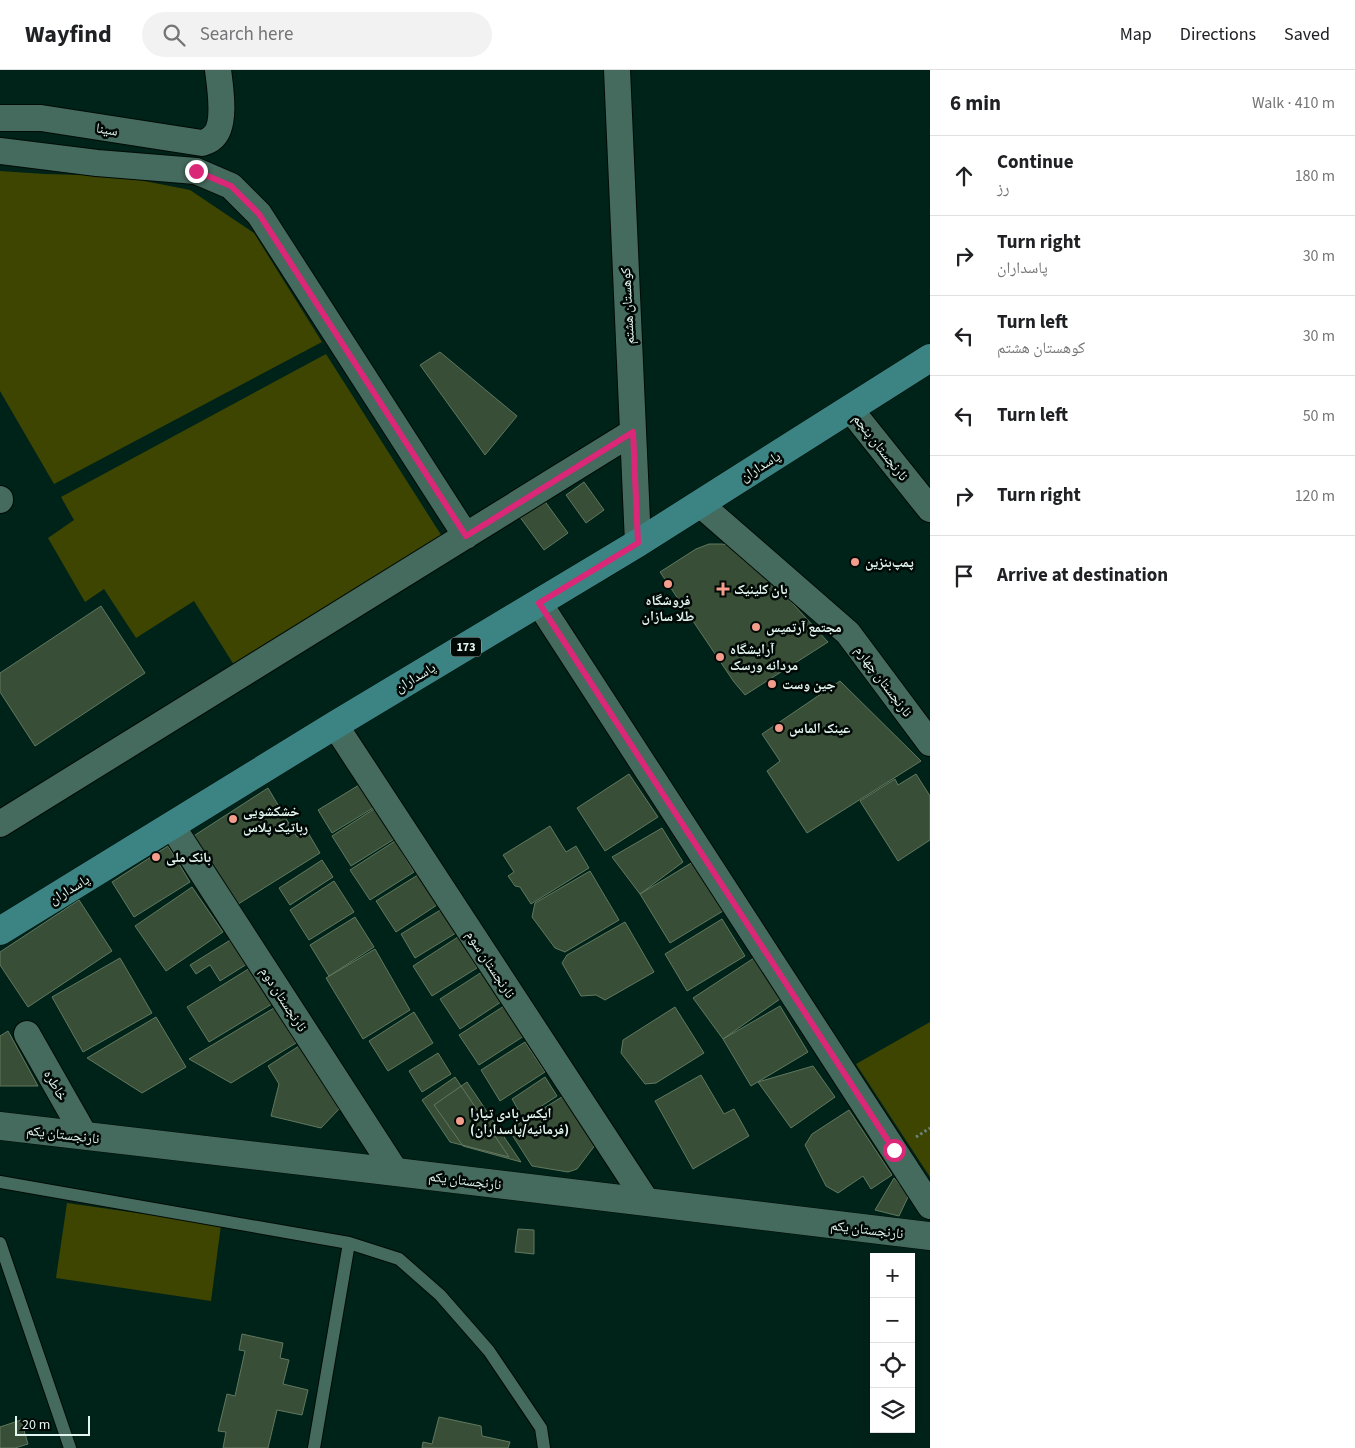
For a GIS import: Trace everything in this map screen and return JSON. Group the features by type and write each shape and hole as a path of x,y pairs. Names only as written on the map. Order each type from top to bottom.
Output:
{"main road":[{"name":"پاسداران","path":"0,931 335,725 638,543 930,358"},
{"name":"نارنجستان یکم","path":"0,1126 930,1236"}],"street":[{"name":"سینا","path":"0,118 41,118 202,143 214,138 221,124 218,70"},
{"name":"کوهستان هشتم","path":"617,70 638,543"},
{"path":"0,151 97,163 196,171 231,186 259,214 466,536"},
{"name":"نارنجستان پنجم","path":"850,409 930,509"},
{"path":"0,824 633,432"},
{"name":"نارنجستان چهارم","path":"700,504 848,632 930,743"},
{"path":"539,603 930,1206"},
{"name":"نارنجستان سوم","path":"335,725 647,1202"},
{"name":"نارنجستان دوم","path":"172,826 396,1172"},
{"name":"خاطره","path":"27,1034 85,1136"}],"lane":[{"path":"0,1182 349,1243 398,1259 440,1295 489,1351 541,1428 544,1448"},
{"path":"0,1243 70,1448"},
{"path":"314,1448 349,1243"}],"green space":[{"path":"0,171 119,176 190,190 254,233 322,342 54,484 0,391"},
{"path":"326,354 443,538 234,665 194,601 136,638 104,589 85,602 48,538 74,520 61,497"},
{"path":"930,1022 930,1177 856,1064"},
{"path":"67,1203 221,1225 211,1301 56,1278"}],"building":[{"path":"440,352 517,416 485,455 420,365"},
{"path":"584,482 604,510 586,523 566,495"},
{"path":"541,496 568,533 544,550 517,513"},
{"name":"مجتمع آرتمیس","path":"709,544 732,545 750,557 828,642 745,695 734,682 660,572 696,549"},
{"path":"101,606 145,673 35,746 0,692 0,673"},
{"path":"840,681 921,761 807,833 767,771 780,761 762,734"},
{"path":"629,774 658,817 605,851 577,808"},
{"path":"916,774 930,796 930,840 898,861 860,801 895,779 898,785"},
{"path":"364,782 378,805 332,833 318,810"},
{"path":"268,788 297,837 307,831 320,853 235,906 192,837"},
{"path":"377,807 396,838 351,866 332,836"},
{"path":"550,826 566,852 576,846 589,868 531,904 520,887 515,886 508,876 514,872 503,855"},
{"path":"662,828 683,862 640,894 612,857"},
{"path":"395,841 414,872 370,900 350,870"},
{"path":"168,846 190,882 134,917 112,882"},
{"path":"322,860 333,877 290,905 279,888"},
{"path":"693,862 723,911 670,943 640,894"},
{"path":"590,871 619,920 565,952 555,948 532,917 535,903"},
{"path":"421,873 440,903 396,932 376,901"},
{"path":"334,881 354,912 309,940 290,910"},
{"path":"192,887 223,932 166,971 135,926"},
{"path":"79,900 112,951 28,1007 0,965 0,952"},
{"path":"442,909 456,933 415,958 401,934"},
{"path":"355,917 374,947 329,976 310,945"},
{"path":"722,919 745,956 687,991 665,954"},
{"path":"625,922 654,972 605,1000 596,995 581,996 562,963 567,955"},
{"path":"458,937 477,968 432,996 413,966"},
{"path":"232,939 247,964 220,981 210,965 196,974 190,965"},
{"path":"375,949 410,1010 363,1039 326,978"},
{"path":"120,958 152,1013 83,1052 52,997"},
{"path":"754,958 780,999 723,1039 693,998"},
{"path":"250,968 272,1004 209,1042 187,1007"},
{"path":"485,970 504,1000 460,1029 440,999"},
{"path":"504,1006 524,1036 479,1065 459,1035"},
{"path":"780,1006 808,1052 751,1086 723,1039"},
{"path":"675,1007 704,1053 656,1083 645,1084 621,1053 623,1040"},
{"path":"274,1008 296,1043 231,1083 189,1059"},
{"path":"414,1012 433,1043 388,1071 369,1041"},
{"path":"156,1017 186,1067 142,1093 87,1058"},
{"path":"8,1031 38,1086 0,1086 0,1036"},
{"path":"525,1042 545,1072 500,1101 481,1070"},
{"path":"299,1046 339,1109 321,1128 271,1116 279,1084 268,1066"},
{"path":"438,1053 451,1074 422,1092 409,1071"},
{"path":"813,1066 835,1097 791,1128 758,1082"},
{"path":"701,1075 724,1114 734,1109 749,1136 693,1169 655,1101"},
{"name":"ایکس بادی تیارا (فرمانیه/پاسداران)","path":"455,1077 509,1157 450,1142 422,1100"},
{"path":"545,1077 557,1096 523,1118 512,1099"},
{"name":"ایکس بادی تیارا (فرمانیه/پاسداران)","path":"467,1082 521,1162 463,1146 434,1105"},
{"path":"565,1095 596,1144 577,1169 568,1172 532,1166 509,1130"},
{"path":"849,1110 892,1175 871,1189 863,1176 838,1193 826,1186 805,1145 812,1134"},
{"path":"894,1178 909,1195 899,1216 875,1210"},
{"path":"518,1229 534,1230 534,1254 515,1252"},
{"path":"242,1334 283,1343 280,1358 289,1360 283,1384 308,1390 302,1415 277,1410 268,1448 223,1448 226,1432 218,1431 227,1394 235,1396 245,1351 239,1350"},
{"path":"439,1417 481,1426 482,1436 510,1442 508,1448 422,1448 423,1442 432,1444"},
{"path":"21,1420 28,1444 15,1448 0,1448 0,1427"}],"place":[{"name":"پمپ‌بنزین","path":"855,562"},
{"name":"فروشگاه طلا سازان","path":"668,584"},
{"name":"بان کلینیک","path":"723,589"},
{"name":"مجتمع آرتمیس","path":"756,627"},
{"name":"آرایشگاه مردانه ورسک","path":"720,657"},
{"name":"جین وست","path":"772,684"},
{"name":"عینک الماس","path":"779,728"},
{"name":"خشکشویی رباتیک پلاس","path":"233,819"},
{"name":"بانک ملی","path":"156,857"},
{"name":"ایکس بادی تیارا (فرمانیه/پاسداران)","path":"460,1121"}],"route":[{"path":"196,171 231,186 259,214 466,536 633,432 638,543 539,603 894,1150"}]}
